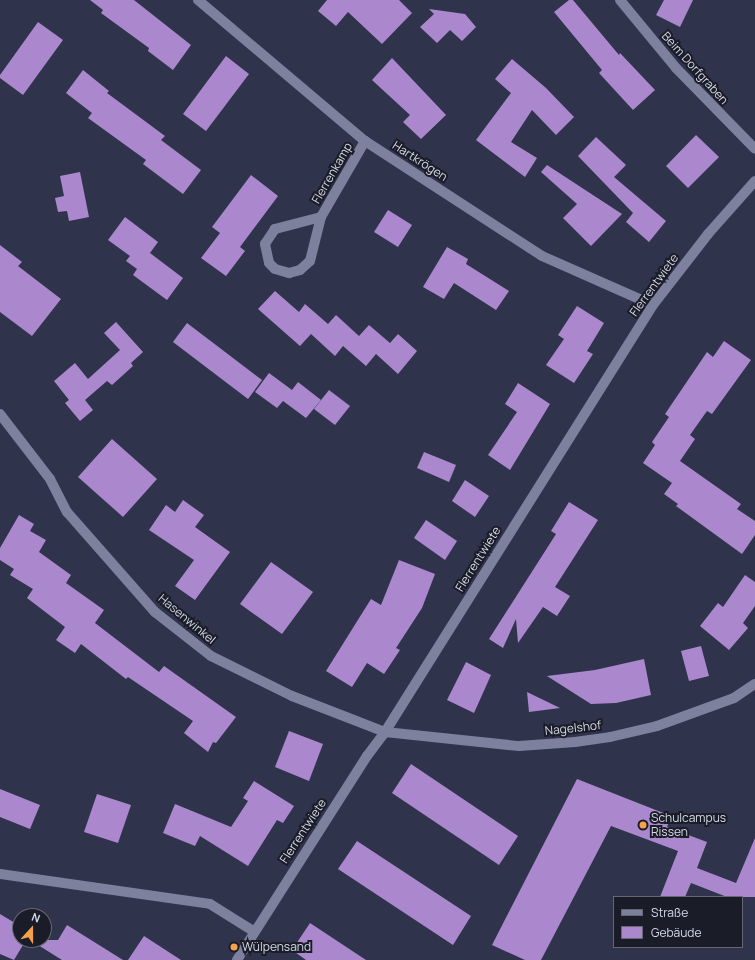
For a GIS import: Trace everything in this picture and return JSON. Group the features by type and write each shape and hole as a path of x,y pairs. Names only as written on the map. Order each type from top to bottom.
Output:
{"street":[{"name":"Hartkrögen","path":"198,0 365,141 542,256 653,305"},
{"name":"Beim Dorfgraben","path":"620,0 681,74 755,149"},
{"name":"Flerrenkamp","path":"321,217 275,229 265,244 270,263 282,272 289,273 305,267 313,254 321,217 365,141"},
{"name":"Flerrentwiete","path":"237,960 253,931 367,756 385,732 653,305 708,234 755,181"},
{"name":"Hasenwinkel","path":"0,414 50,479 67,512 155,612 211,656 292,696 385,732"},
{"name":"Nagelshof","path":"385,732 519,746 582,741 617,736 690,716 734,698 755,684"},
{"path":"0,874 210,904 253,931"}],"building":[{"path":"90,0 134,0 191,45 173,70 148,51 149,48 101,13 103,10"},
{"path":"327,0 399,0 412,13 382,44 348,12 336,26 318,11"},
{"path":"569,0 573,0 619,55 620,53 655,90 633,110 599,73 602,70 554,12"},
{"path":"664,0 693,0 680,27 656,15"},
{"path":"429,9 465,14 476,27 462,41 450,30 437,43 420,27 434,14"},
{"path":"38,22 63,40 23,95 0,78 0,75"},
{"path":"226,56 249,74 206,131 183,114"},
{"path":"392,58 446,115 421,139 403,122 410,115 372,80"},
{"path":"512,59 546,88 574,117 556,135 532,110 511,142 537,158 525,177 476,140 511,93 495,79"},
{"path":"83,70 109,91 107,93 165,136 161,140 201,170 183,194 143,164 146,160 88,118 92,113 66,93"},
{"path":"696,135 719,157 688,188 666,166"},
{"path":"596,137 626,165 614,177 666,221 649,242 626,222 633,213 578,156"},
{"path":"547,165 622,214 591,246 563,218 577,204 541,172"},
{"path":"80,172 89,217 69,221 67,211 58,212 55,198 64,196 60,176"},
{"path":"251,175 278,196 240,247 245,251 226,276 201,258 220,233 212,227"},
{"path":"388,210 412,225 398,247 374,232"},
{"path":"125,217 158,242 150,253 183,278 167,300 133,275 137,269 126,261 130,256 108,240"},
{"path":"0,245 22,262 18,266 61,299 32,336 0,312"},
{"path":"447,247 468,259 466,264 509,291 496,310 454,283 444,299 423,287"},
{"path":"275,291 299,312 305,304 328,324 336,315 359,336 369,325 390,343 398,334 417,351 398,374 376,354 366,366 343,346 335,356 311,334 300,346 258,309"},
{"path":"577,306 604,323 587,351 593,354 574,383 546,365 564,339 558,335"},
{"path":"116,322 143,352 131,363 133,366 112,385 107,381 85,400 93,410 80,421 65,403 69,400 54,381 75,363 88,379 120,350 104,333"},
{"path":"187,323 262,380 248,399 173,342"},
{"path":"724,341 751,360 712,414 707,411 690,435 695,439 680,461 741,504 737,509 755,521 755,535 742,554 676,506 678,504 664,494 672,483 643,463 655,445 652,442 669,417 665,414 707,352 713,357"},
{"path":"269,373 292,390 298,382 321,400 306,418 283,401 277,408 255,392"},
{"path":"518,383 550,404 510,470 488,455 517,412 505,404"},
{"path":"329,390 350,406 335,425 314,409"},
{"path":"112,439 157,479 123,517 78,477"},
{"path":"424,452 456,465 449,482 417,468"},
{"path":"465,480 489,496 475,517 452,501"},
{"path":"183,500 204,515 195,527 230,552 195,600 175,586 194,560 149,530 166,505 175,512"},
{"path":"569,502 598,520 555,587 570,596 557,616 543,607 518,643 516,619 503,648 489,639 556,534 551,531"},
{"path":"19,515 34,524 30,531 46,540 39,552 71,575 66,583 104,610 95,623 159,672 164,666 236,717 216,743 213,742 208,752 184,733 193,721 128,677 126,679 81,644 75,653 56,640 65,627 27,598 33,589 10,575 14,569 0,560 0,548"},
{"path":"426,520 457,541 445,560 414,538"},
{"path":"399,560 435,574 422,608 396,648 400,650 384,674 367,663 352,687 326,671 371,599 381,605"},
{"path":"271,562 313,592 282,634 240,604"},
{"path":"745,575 755,582 755,606 743,623 748,628 729,650 700,626 718,603 723,607"},
{"path":"701,646 709,676 689,681 681,651"},
{"path":"644,659 651,695 616,703 591,704 547,676 595,670"},
{"path":"466,662 491,675 474,713 447,700"},
{"path":"527,692 560,708 529,712"},
{"path":"289,731 323,744 309,781 275,767"},
{"path":"411,764 518,836 499,865 392,793"},
{"path":"577,779 671,816 667,827 707,842 697,868 736,883 755,838 755,897 724,896 691,883 685,896 660,896 678,851 611,826 541,960 525,960 492,945"},
{"path":"254,781 294,806 283,823 277,820 248,866 200,836 195,846 163,833 175,804 231,827 248,801 243,798"},
{"path":"0,789 40,805 30,829 0,817"},
{"path":"97,794 131,805 118,843 84,832"},
{"path":"357,841 471,916 453,945 338,869"},
{"path":"0,914 12,921 12,948 21,948 14,960 0,954"},
{"path":"310,923 366,960 306,960 292,950"},
{"path":"67,925 123,960 62,960 43,948 52,948 52,940 58,940"},
{"path":"144,936 181,960 128,960"}],"place":[{"name":"Schulcampus Rissen","path":"643,825"},
{"name":"Wülpensand","path":"234,947"}]}
